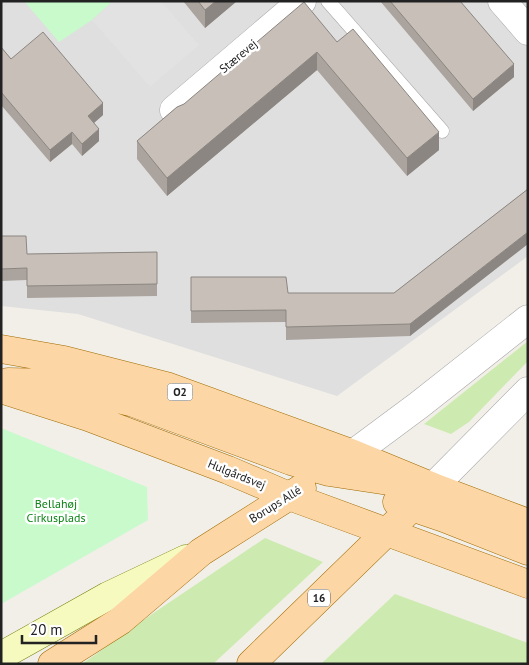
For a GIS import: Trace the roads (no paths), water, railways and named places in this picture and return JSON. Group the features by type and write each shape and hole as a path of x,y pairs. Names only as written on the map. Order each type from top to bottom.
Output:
{"main road":[{"name":"O2","path":"1,349 64,360 166,386 353,454 528,523"},
{"path":"1,382 53,383 134,403 291,462 329,472 433,487"},
{"name":"Hulgårdsvej","path":"1,389 88,417 213,464 289,496 528,584"},
{"name":"Borups Allé","path":"1,656 108,596 201,552 329,472 353,454"},
{"name":"16","path":"251,664 433,487"},
{"path":"289,496 345,491 369,493 444,518 528,551"},
{"path":"52,664 120,620 201,552"}],"street":[{"name":"Stærevej","path":"174,110 302,1"},
{"name":"Borups Allé","path":"353,454 419,405 528,319"},
{"path":"433,487 528,391"}],"lane":[{"path":"328,1 442,131"}],"park label":[{"name":"Bellahøj Cirkusplads","path":"56,510"}]}
